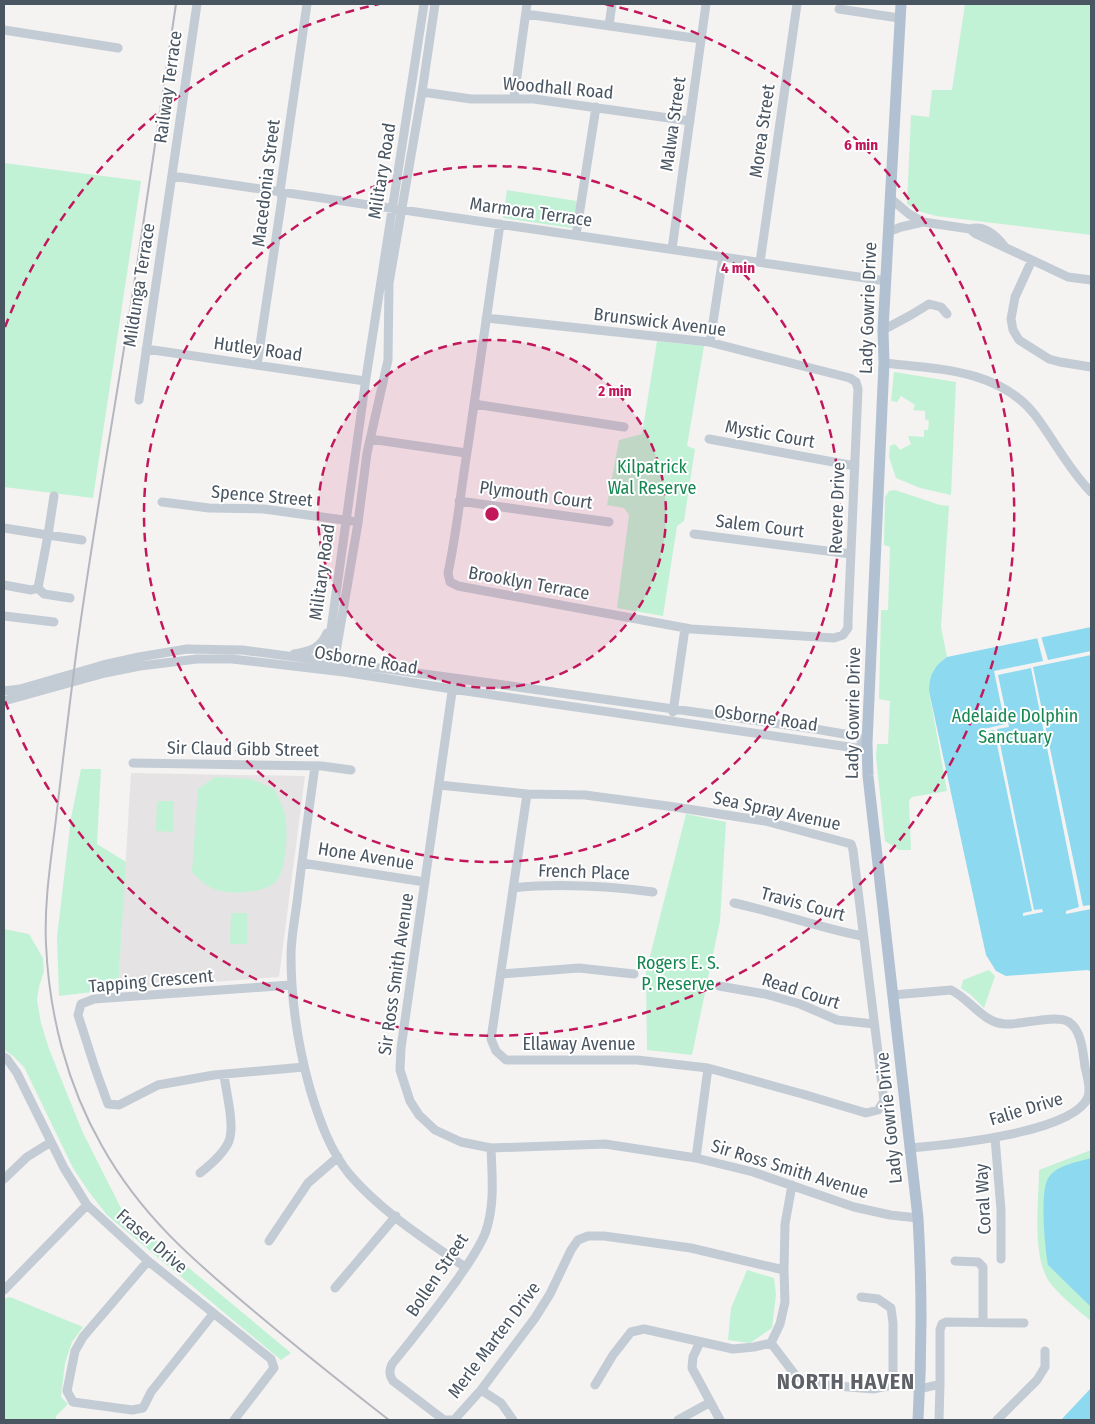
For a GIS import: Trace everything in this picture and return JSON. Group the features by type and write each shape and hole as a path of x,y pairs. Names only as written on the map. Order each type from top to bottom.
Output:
{"main road":[{"name":"Lady Gowrie Drive","path":"901,4 883,330 884,363 866,743 869,786 918,1218 920,1257 920,1389 918,1420"}],"street":[{"name":"Railway Terrace","path":"172,176 197,4"},
{"name":"Macedonia Street","path":"257,365 282,201 280,191 307,4"},
{"name":"Military Road","path":"336,625 358,523 367,453 388,360 389,283 424,4"},
{"name":"Military Road","path":"331,662 336,652 336,625 346,520 365,382 397,208 422,92 435,4"},
{"path":"514,98 527,4"},
{"path":"609,26 612,4"},
{"name":"Malwa Street","path":"672,249 706,4"},
{"name":"Morea Street","path":"760,262 797,4"},
{"path":"839,9 899,18"},
{"path":"526,14 701,39"},
{"path":"4,30 118,48"},
{"name":"Woodhall Road","path":"422,92 471,99 534,99 690,121"},
{"path":"576,235 596,107"},
{"name":"Marmora Terrace","path":"172,176 886,281"},
{"name":"Mildunga Terrace","path":"138,400 172,176"},
{"path":"890,198 909,214 923,222"},
{"path":"888,232 901,226 923,222 970,229 976,234 1068,276 1091,280"},
{"name":"Brooklyn Terrace","path":"500,224 448,574 448,578 453,585 685,628 834,638 843,635"},
{"path":"710,342 723,257"},
{"path":"1032,260 1015,297 1011,319 1013,330 1020,340 1048,359 1091,367"},
{"path":"883,330 930,304 941,307 947,314"},
{"name":"Brunswick Avenue","path":"486,318 710,342 850,378 856,382"},
{"name":"Hutley Road","path":"146,349 365,382"},
{"path":"884,363 972,375 994,382 1005,388 1017,396 1034,414 1091,492"},
{"name":"Revere Drive","path":"843,635 848,628 858,389 856,382"},
{"path":"474,404 624,427"},
{"path":"370,439 466,453"},
{"name":"Mystic Court","path":"709,439 855,466"},
{"path":"38,588 54,496"},
{"name":"Plymouth Court","path":"459,501 608,522"},
{"name":"Spence Street","path":"162,502 201,507 264,509 358,523"},
{"path":"4,528 82,540"},
{"name":"Salem Court","path":"694,534 851,554"},
{"path":"4,585 31,590 38,588"},
{"path":"38,588 44,594 70,598"},
{"path":"4,616 54,622"},
{"path":"287,656 312,651 320,646 336,625"},
{"path":"336,625 347,668"},
{"path":"671,720 685,628"},
{"path":"175,661 187,650 197,659"},
{"name":"Osborne Road","path":"4,691 20,689 103,664 187,650 242,650 331,662"},
{"name":"Osborne Road","path":"4,701 140,666 197,659 232,659 315,668 347,668 454,678 673,708 856,736 866,743 856,748 452,690 347,668"},
{"path":"315,668 331,662 347,668"},
{"name":"Sir Ross Smith Avenue","path":"454,678 401,1048 400,1070 410,1101 418,1116 435,1130 460,1142 491,1148 605,1144 696,1158 753,1172 854,1207 890,1215 918,1218"},
{"name":"Sir Claud Gibb Street","path":"133,763 315,766 351,770"},
{"path":"315,766 291,952 294,1012 304,1067 314,1102 327,1136 350,1175 372,1197 466,1267"},
{"name":"Sea Spray Avenue","path":"439,785 527,794 585,795 675,807 765,821 851,844 854,850 862,936 884,1101"},
{"name":"Ellaway Avenue","path":"527,794 492,1039 496,1051 506,1060 637,1060 708,1068 866,1113 878,1110 884,1101"},
{"name":"Hone Avenue","path":"302,863 425,882"},
{"name":"French Place","path":"513,888 561,885 600,886 653,892"},
{"name":"Travis Court","path":"734,903 774,912 840,932 862,936"},
{"path":"501,974 579,968 634,974"},
{"name":"Tapping Crescent","path":"292,986 94,1000 81,1004 78,1015 108,1104 119,1105 158,1085 224,1074 304,1067"},
{"name":"Read Court","path":"719,986 765,994 800,1004 837,1020 874,1024"},
{"name":"Falie Drive","path":"892,995 952,990 994,1022 1005,1024 1056,1019 1068,1022 1075,1030 1080,1041 1089,1087 1088,1097 1082,1106 1067,1117 1006,1136 910,1148"},
{"name":"Fraser Drive","path":"4,1057 17,1073 64,1168 87,1205 148,1261 271,1359 274,1368 234,1420"},
{"path":"696,1158 708,1068"},
{"path":"200,1173 214,1162 229,1142 231,1127 224,1074"},
{"name":"Coral Way","path":"995,1138 1001,1202 1001,1259"},
{"path":"4,1179 27,1157 51,1142"},
{"name":"Bollen Street","path":"393,1381 389,1372 392,1364 426,1322 466,1267 486,1232 493,1186 491,1148"},
{"path":"270,1240 308,1183 338,1157"},
{"path":"595,1385 613,1355 631,1332 644,1329 733,1349 754,1348 771,1343 780,1324 785,1302 785,1224 792,1185"},
{"path":"4,1290 87,1205"},
{"path":"335,1288 396,1216"},
{"name":"Merle Marten Drive","path":"393,1381 444,1420 454,1420 481,1390 535,1318 550,1294 571,1250 578,1240 588,1236 604,1236 691,1248 784,1270"},
{"path":"148,1261 83,1337 75,1351 67,1391 72,1402 132,1410 143,1408 151,1392 213,1314"},
{"path":"955,1261 973,1261 981,1264 983,1267 983,1322"},
{"path":"771,1343 788,1368 796,1376 814,1384 873,1389 888,1386 893,1376 893,1323 891,1308 878,1299 861,1297"},
{"path":"939,1420 940,1330 942,1324 946,1322 1024,1322"},
{"path":"700,1342 693,1356 692,1368 720,1420"},
{"path":"997,1420 1036,1380 1045,1367 1045,1351"},
{"path":"920,1389 940,1384"},
{"path":"481,1390 501,1403 514,1420"},
{"path":"678,1420 710,1403"}],"shaded area":[{"path":"131,773 305,776 279,977 118,989"}],"green space":[{"path":"965,4 1091,4 1091,235 936,216 918,211 907,204 911,115 929,117 932,90 952,90"},
{"path":"4,163 141,181 93,498 4,487"},
{"path":"507,190 577,201 572,228 503,218"},
{"name":"Kilpatrick Wal Reserve","path":"657,341 704,346 687,446 695,449 684,521 677,526 663,616 617,608 629,515 624,508 607,505 619,440 642,434"},
{"path":"894,372 956,382 951,495 920,488 896,478 889,457 890,446 895,444 900,450 911,444 908,436 924,437 924,430 928,430 929,421 925,419 925,411 913,410 915,405 901,396 897,402 891,401"},
{"path":"895,490 940,505 949,506 941,627 947,657 933,672 929,691 947,791 912,797 909,801 911,850 899,850 885,841 876,757 877,744 888,744 890,701 879,699 881,610 888,610 890,547 884,545 885,497 889,491"},
{"path":"81,769 101,769 97,844 126,862 118,989 59,996 57,937 71,818"},
{"path":"215,777 251,779 274,789 284,811 286,838 285,856 281,873 274,884 250,892 223,892 213,889 192,872 198,789"},
{"path":"157,801 174,801 173,832 156,831"},
{"name":"Rogers E. S. P. Reserve","path":"686,814 726,822 720,921 692,1055 647,1050 646,972"},
{"path":"231,913 247,913 247,944 230,944"},
{"path":"4,929 29,934 43,958 44,971 37,1000 41,1023 49,1049 83,1133 124,1214 291,1353 281,1360 107,1215 73,1168 24,1067 4,1050"},
{"path":"989,970 995,976 984,1008 961,988 963,980"},
{"path":"1091,1150 1091,1321 1061,1295 1047,1278 1039,1254 1037,1225 1039,1170"},
{"path":"747,1270 774,1278 776,1295 772,1328 750,1343 728,1340 731,1308"},
{"path":"10,1297 83,1327 72,1342 65,1363 61,1397 68,1404 56,1416 56,1420 4,1420 4,1299"}],"water":[{"name":"Adelaide Dolphin Sanctuary","path":"1091,627 1091,971 1006,976 996,971 986,955 929,691 930,680 936,667 947,657"},
{"path":"1091,1158 1091,1307 1048,1265 1043,1206 1046,1184 1053,1173 1068,1164"},
{"path":"1091,1388 1091,1420 1061,1420"}],"pier":[{"path":"1041,636 1048,660 1091,651 1091,655 1033,667 1083,906 1091,905 1091,909 1066,914 1066,911 1079,907 1031,668 998,675 1009,727 997,729 1034,910 1042,909 1043,912 1023,916 1023,913 1032,911 994,730 984,732 984,729 1005,724 994,671 1043,661 1037,637"}],"railway":[{"path":"176,4 72,684 47,897 46,944 51,997 62,1048 79,1099 102,1146 117,1171 151,1216 190,1256 288,1340 389,1420"}],"district":[{"name":"NORTH HAVEN","path":"846,1381"}]}
